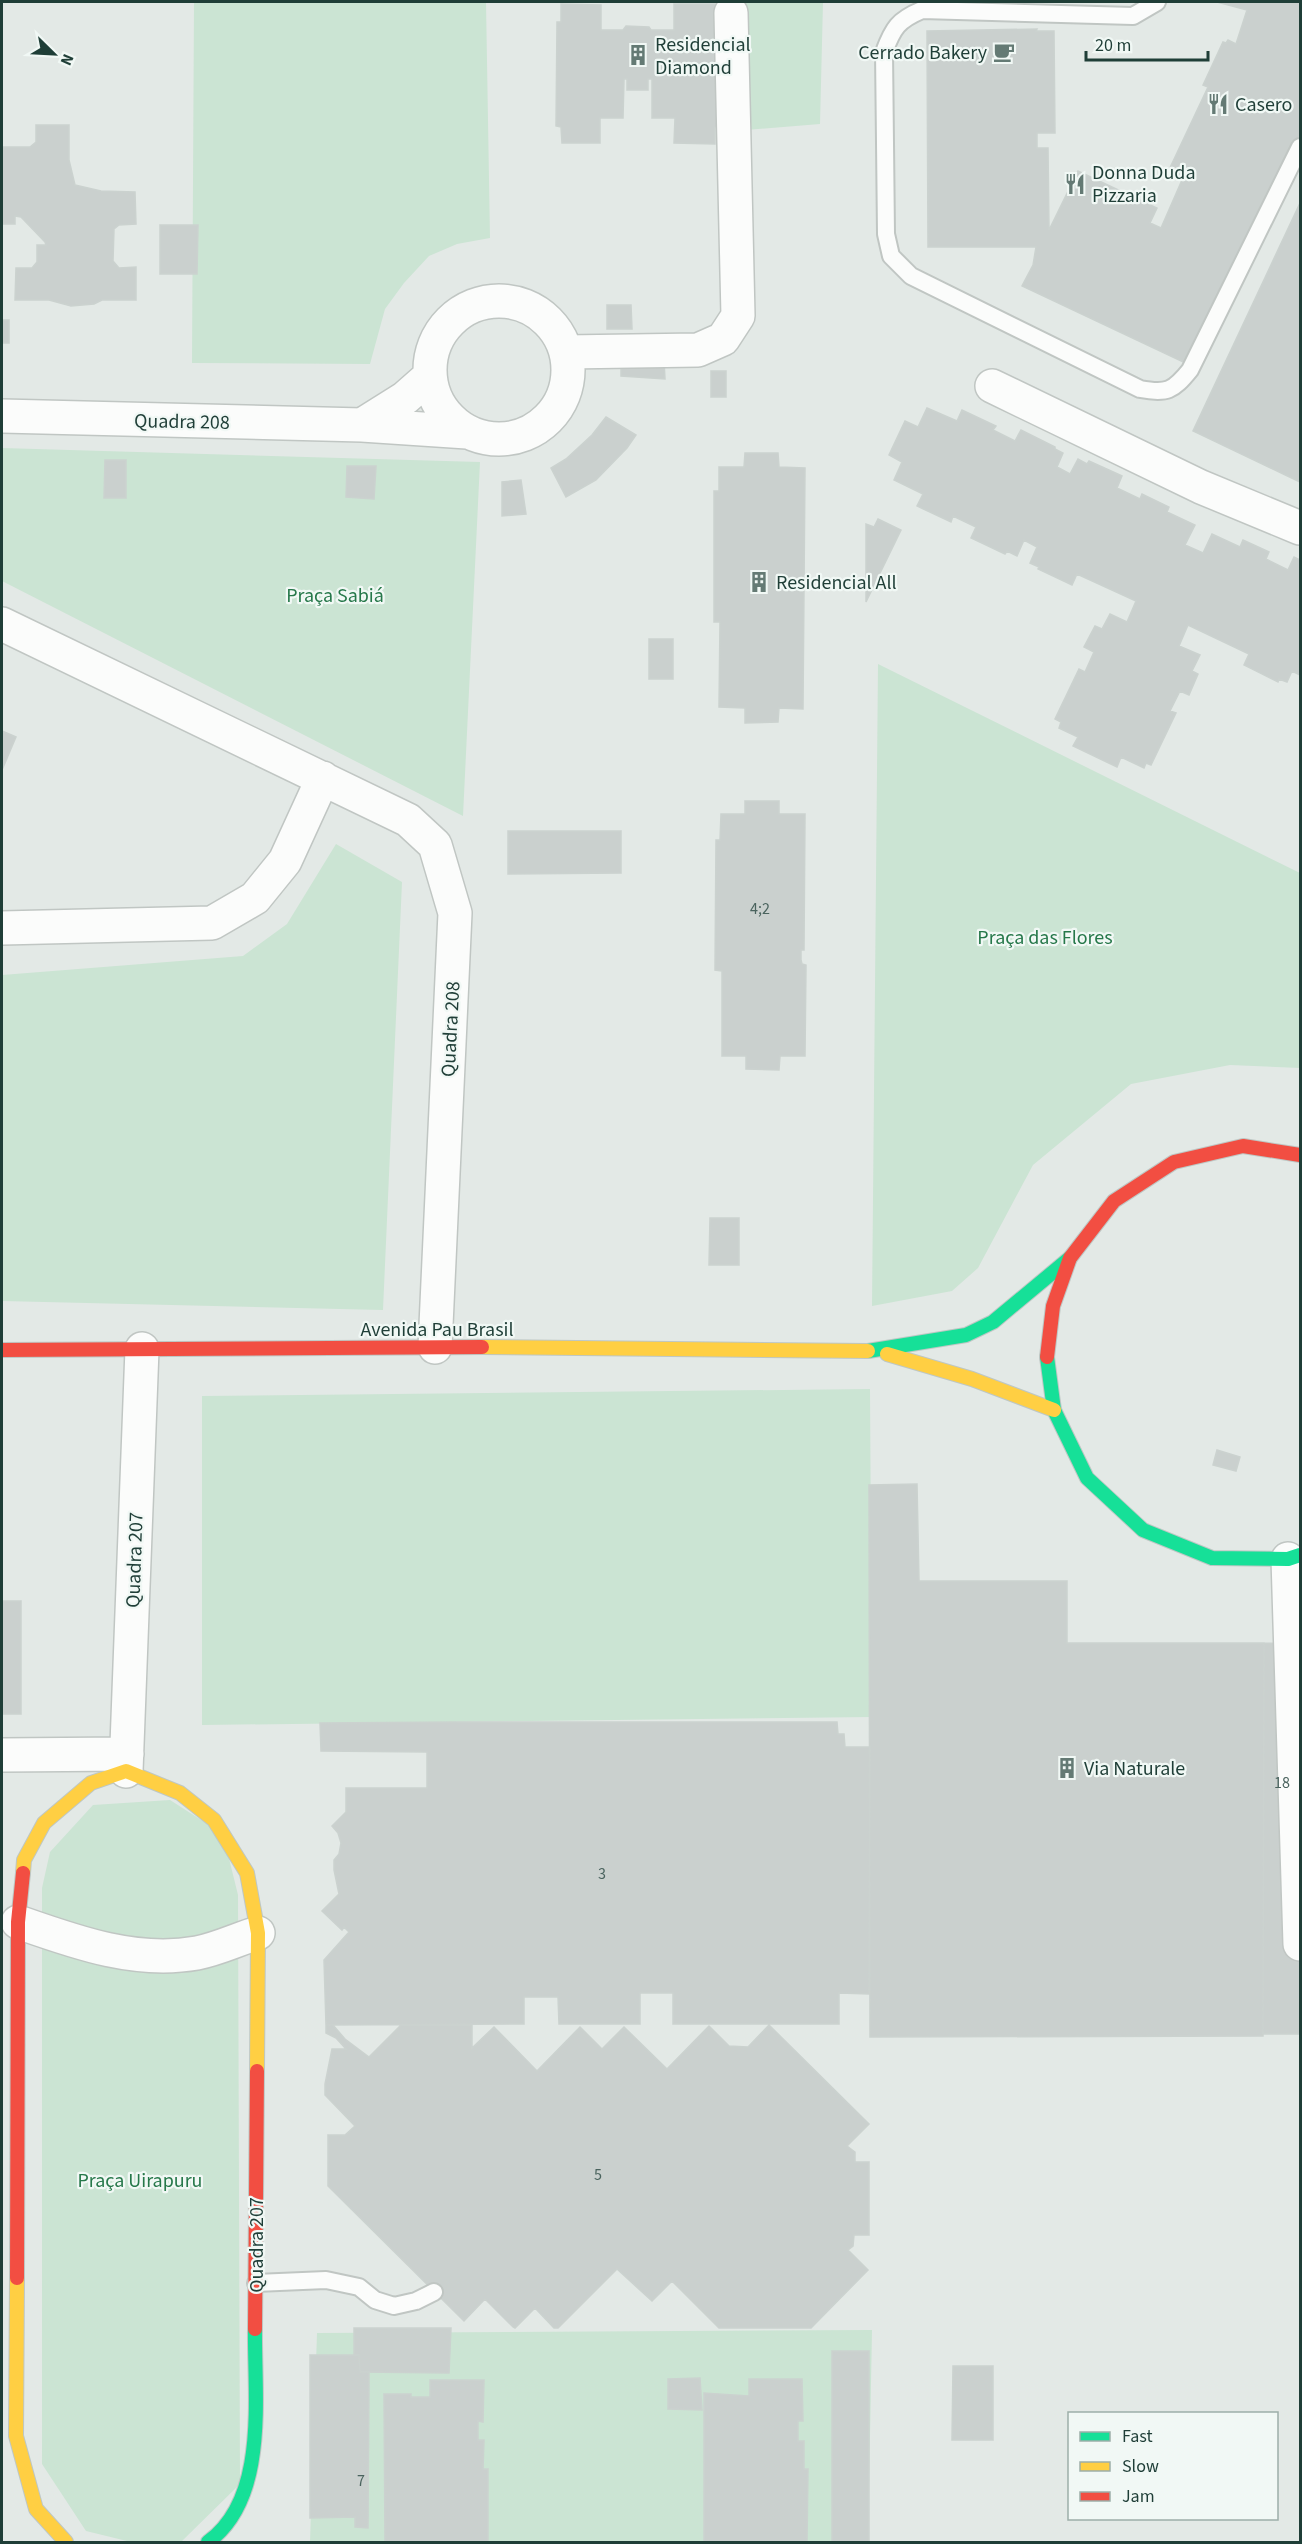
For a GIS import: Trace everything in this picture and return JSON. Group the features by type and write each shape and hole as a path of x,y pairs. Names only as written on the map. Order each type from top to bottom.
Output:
{"street":[{"path":"566,352 698,350 723,339 738,316 730,13"},
{"path":"499,301 521,304 542,315 557,332 566,352 568,375 563,397 551,416 533,431 512,438 489,439 467,432 449,418 436,399 430,376 432,354 442,333 457,315 477,304 499,301"},
{"path":"362,425 405,398 430,376"},
{"path":"992,386 1202,487 1300,528"},
{"name":"Quadra 208","path":"2,417 362,425 467,432"},
{"name":"Quadra 208","path":"2,624 408,820 435,845 455,913 435,1347"},
{"path":"2,928 212,923 255,898 285,861 324,778"},
{"path":"1300,1155 1243,1146 1174,1162 1114,1201 1070,1258 1053,1306 1047,1359 1054,1410 1087,1478 1143,1530 1212,1558 1294,1557 1300,1944"},
{"name":"Avenida Pau Brasil","path":"2,1350 435,1347 873,1351 966,1335 993,1322 1070,1258"},
{"name":"Quadra 207","path":"142,1349 126,1762 180,1793 214,1820 247,1873 258,1933 254,2452 240,2506 219,2536 208,2542"},
{"name":"Avenida Pau Brasil","path":"873,1351 996,1385 1054,1410"},
{"path":"2,1755 126,1762"},
{"path":"66,2542 36,2509 9,2437 18,1922 24,1860 44,1823 91,1782 126,1762"},
{"path":"18,1922 75,1942 137,1956 197,1953 258,1933"}],"lane":[{"path":"1158,2 1133,16 922,10 906,17 893,29 884,52 886,234 891,256 911,276 1140,389 1159,393 1176,387 1190,370 1300,147"},
{"path":"256,2283 326,2280 359,2287 375,2300 394,2306 416,2301 434,2292"}],"green space":[{"path":"194,2 486,2 490,238 457,244 429,256 404,283 385,309 370,364 192,363"},
{"path":"746,2 823,2 820,124 746,130"},
{"name":"Praça Sabiá","path":"2,448 480,462 463,816 2,581"},
{"name":"Praça das Flores","path":"878,664 1300,873 1300,1068 1230,1065 1131,1084 1033,1165 978,1268 952,1291 872,1306"},
{"path":"336,844 402,882 383,1310 2,1301 2,975 243,956 287,924"},
{"path":"870,1389 872,1717 202,1725 202,1396"},
{"name":"Praça Uirapuru","path":"170,1800 223,1834 238,1895 240,2484 182,2541 131,2542 86,2531 42,2464 42,1888 50,1852 93,1805"},
{"path":"872,2330 868,2542 310,2542 317,2333"}],"building":[{"path":"1217,2 1300,2 1300,147 1196,368 1022,286 1033,265 1036,247 928,247 927,31 1037,29 1036,31 1054,31 1055,133 1037,133 1037,148 1048,148 1049,230 1078,171 1157,208 1150,223 1161,228 1182,180 1167,174 1208,87 1203,85 1223,42 1226,43 1228,40 1236,44 1247,10"},
{"name":"Residencial Diamond","path":"561,4 601,5 601,30 623,30 626,26 649,27 651,30 674,30 674,4 715,4 714,22 720,21 720,126 715,127 715,144 674,143 675,118 652,118 652,79 648,79 648,90 627,90 627,79 624,79 623,118 600,118 600,143 562,143 561,127 556,126 557,22 561,22"},
{"path":"36,125 69,125 69,160 75,185 101,191 135,192 136,224 119,225 114,229 113,261 119,268 136,267 136,300 102,300 94,304 71,306 49,300 15,300 16,268 32,268 37,262 37,245 46,245 21,217 15,216 15,224 2,224 2,147 30,147 36,142"},
{"path":"1300,203 1300,482 1193,431"},
{"path":"160,225 198,225 197,274 160,274"},
{"path":"607,305 631,305 632,329 607,329"},
{"path":"2,320 9,320 9,343 2,343"},
{"path":"621,361 664,361 665,379 621,376"},
{"path":"711,371 726,371 726,397 711,397"},
{"path":"927,408 957,421 962,410 996,426 993,430 1015,441 1021,430 1063,453 1057,467 1070,474 1078,459 1087,464 1089,461 1122,476 1117,488 1140,499 1142,494 1169,507 1167,512 1195,525 1185,545 1203,553 1212,534 1240,547 1243,540 1269,552 1266,559 1288,570 1294,557 1300,560 1300,675 1292,671 1287,682 1279,679 1278,682 1244,665 1249,654 1188,625 1179,646 1200,655 1192,671 1198,674 1189,695 1180,691 1170,711 1176,713 1151,765 1146,763 1144,768 1121,757 1117,767 1073,746 1078,737 1059,728 1061,722 1055,719 1079,669 1085,672 1094,652 1084,647 1095,626 1102,629 1110,614 1127,622 1136,601 1077,574 1072,585 1038,569 1039,567 1030,563 1037,547 1024,540 1017,556 1007,551 1005,554 971,538 976,527 953,516 951,522 917,506 923,494 894,480 902,462 889,455 905,421 918,427"},
{"path":"606,417 636,435 627,448 596,480 566,497 551,468 566,459 592,435"},
{"name":"Residencial All","path":"745,453 778,453 779,467 805,468 803,709 779,708 778,722 745,723 745,708 719,707 720,622 714,622 714,491 719,491 719,467 744,467"},
{"path":"105,460 126,460 126,498 104,498"},
{"path":"347,466 376,466 374,499 346,497"},
{"path":"521,480 526,514 502,516 502,482"},
{"path":"878,519 901,530 866,602 866,524 874,527"},
{"path":"649,639 673,639 673,679 649,679"},
{"path":"2,731 16,737 2,770"},
{"path":"745,801 779,801 779,814 805,814 804,950 801,950 801,960 802,964 806,965 805,1056 780,1056 779,1070 746,1069 746,1056 722,1056 722,971 715,970 716,840 720,840 721,814 745,814"},
{"path":"508,831 621,831 621,873 508,874"},
{"path":"710,1218 739,1218 739,1265 709,1265"},
{"path":"1217,1450 1240,1457 1236,1471 1213,1465"},
{"name":"Via Naturale","path":"917,1484 919,1581 1067,1581 1067,1643 1264,1643 1263,2036 870,2037 869,1485"},
{"path":"2,1601 21,1601 21,1714 2,1714"},
{"path":"1300,1635 1300,2034 1263,2034 1264,1643 1293,1644"},
{"path":"837,1722 838,1734 844,1734 845,1747 870,1747 869,1994 839,1993 839,2024 673,2024 673,1993 640,1993 640,2024 559,2024 558,1997 524,1997 524,2024 326,2025 324,1960 349,1932 344,1927 342,1930 322,1911 339,1894 334,1860 339,1854 341,1843 338,1833 332,1826 346,1812 346,1788 427,1788 427,1752 321,1751 320,1723"},
{"path":"326,2025 333,2025 345,2039 369,2057 401,2025 472,2025 472,2048 494,2027 537,2071 580,2027 602,2049 624,2027 667,2069 709,2026 729,2046 748,2047 769,2025 869,2124 847,2146 855,2152 855,2162 869,2162 869,2235 854,2235 853,2246 848,2250 868,2270 811,2328 719,2328 672,2281 652,2301 617,2269 558,2328 554,2328 535,2308 515,2328 485,2299 464,2321 328,2186 328,2135 345,2135 355,2126 325,2095 332,2049 346,2049 336,2038 326,2033"},
{"path":"354,2328 451,2328 449,2373 360,2372 359,2355 354,2355"},
{"path":"832,2351 869,2351 869,2542 832,2542"},
{"path":"310,2355 359,2355 360,2372 369,2372 368,2528 355,2527 355,2517 310,2518"},
{"path":"953,2366 993,2366 993,2440 952,2440"},
{"path":"700,2378 702,2410 668,2409 668,2379"},
{"path":"749,2379 802,2379 803,2421 798,2421 798,2441 804,2441 804,2469 808,2469 807,2542 704,2542 704,2393 749,2396"},
{"path":"430,2380 484,2380 483,2422 478,2421 478,2440 484,2440 483,2469 488,2469 488,2542 385,2542 384,2394 430,2397"}],"traffic: fast":[{"path":"868,1351 966,1335 993,1322 1070,1258"},
{"path":"1047,1357 1054,1410 1087,1478 1143,1530 1212,1558 1288,1559 1300,1555"},
{"path":"208,2542 227,2523 241,2499 249,2473 256,2414 255,2329"}],"traffic: slow":[{"path":"482,1347 868,1351"},
{"path":"887,1354 972,1379 1054,1410"},
{"path":"23,1873 24,1860 44,1823 91,1783 126,1771 180,1793 214,1820 247,1873 258,1933 257,2071"},
{"path":"17,2278 16,2436 36,2509 66,2542"}],"traffic: jam":[{"path":"1047,1357 1053,1306 1070,1258 1114,1201 1174,1162 1243,1146 1300,1155"},
{"path":"2,1350 482,1347"},
{"path":"17,2278 18,1922 23,1873"},
{"path":"255,2329 257,2071"}],"place":[{"name":"Cerrado Bakery","path":"1004,52"},
{"name":"Residencial Diamond","path":"638,55"},
{"name":"Casero","path":"1218,104"},
{"name":"Donna Duda Pizzaria","path":"1075,184"},
{"name":"Residencial All","path":"759,582"},
{"name":"Via Naturale","path":"1067,1768"}]}
